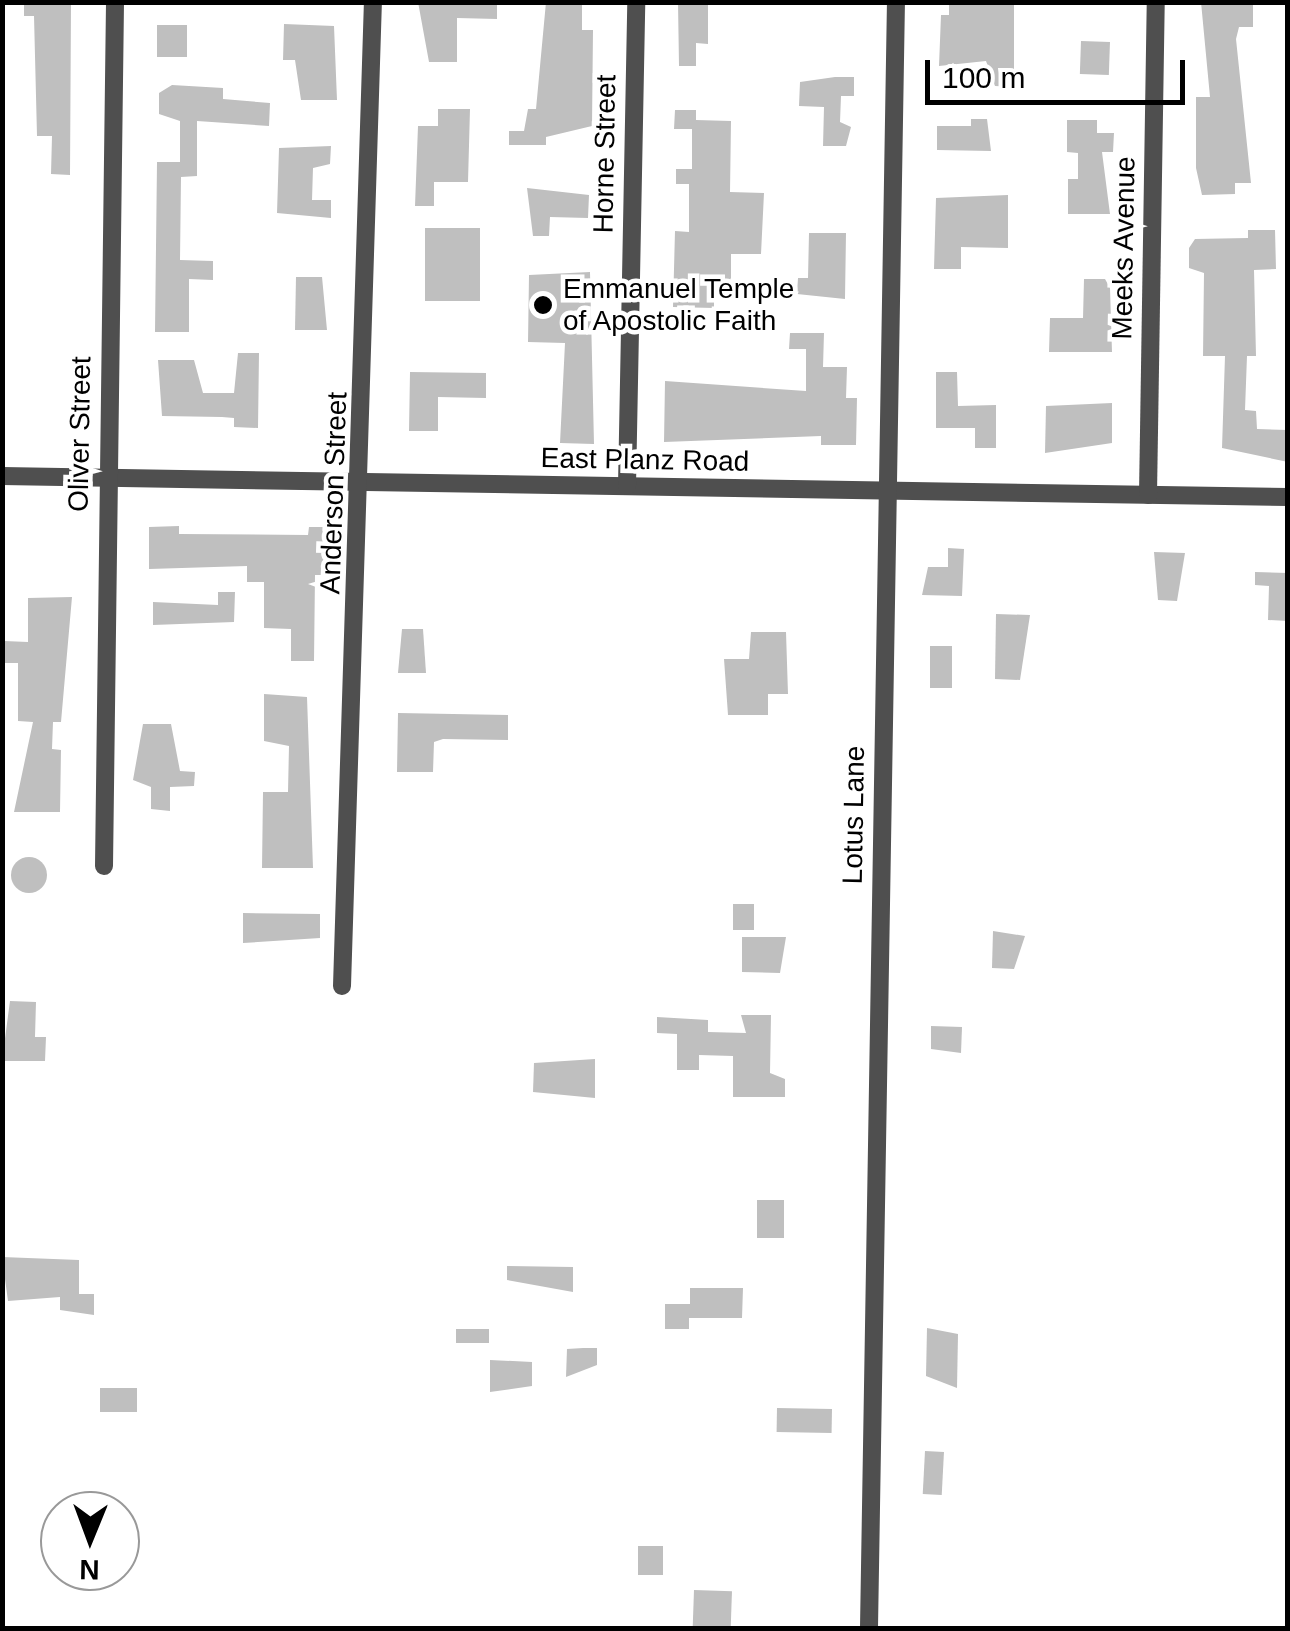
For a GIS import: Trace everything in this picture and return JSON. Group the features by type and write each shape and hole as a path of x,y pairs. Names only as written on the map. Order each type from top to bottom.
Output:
{"street":[{"name":"Oliver Street","path":"104,866 115,2"},
{"name":"Anderson Street","path":"342,986 363,486 373,2"},
{"name":"Horne Street","path":"628,486 636,2"},
{"name":"Lotus Lane","path":"868,1628 896,2"},
{"name":"Meeks Avenue","path":"1148,495 1156,2"},
{"name":"East Planz Road","path":"2,476 363,486 628,486 1288,497"}],"building":[{"path":"24,2 71,2 70,175 51,174 52,136 37,136 34,16 24,16"},
{"path":"418,2 497,2 497,19 457,18 457,62 429,62"},
{"path":"546,2 582,2 582,30 593,30 592,126 546,137 546,145 509,145 509,131 524,131 528,109 536,109"},
{"path":"678,2 708,2 708,44 696,43 696,66 679,66"},
{"path":"949,2 1014,2 1014,87 995,86 986,61 939,66 941,15 949,15"},
{"path":"1201,2 1253,2 1253,27 1239,27 1236,39 1251,183 1235,183 1235,194 1202,195 1196,168 1196,97 1210,97"},
{"path":"284,24 334,26 337,100 301,100 295,60 283,60"},
{"path":"157,25 187,25 187,57 157,57"},
{"path":"1081,41 1110,42 1109,75 1080,74"},
{"path":"854,77 854,96 841,96 840,122 851,127 846,146 823,146 824,107 799,106 800,82"},
{"path":"172,85 223,88 223,99 270,103 269,126 197,121 197,176 181,177 180,260 213,261 213,280 189,279 189,332 155,332 157,162 180,162 180,121 159,114 159,93"},
{"path":"438,109 470,109 468,182 434,182 434,206 415,206 418,126 438,126"},
{"path":"675,110 696,110 696,120 731,121 730,192 764,193 761,254 731,254 731,299 714,299 714,308 673,307 675,231 689,232 689,184 676,184 676,169 692,169 692,129 674,129"},
{"path":"971,119 987,119 991,151 937,150 937,126 971,126"},
{"path":"1067,120 1097,120 1097,133 1114,133 1113,152 1102,152 1110,214 1068,214 1068,179 1078,179 1078,153 1067,152"},
{"path":"331,146 330,164 313,168 312,200 331,200 331,218 277,213 279,148"},
{"path":"527,188 589,195 588,218 550,217 549,236 533,236"},
{"path":"1008,195 1008,248 961,247 961,269 934,269 936,198"},
{"path":"425,228 480,228 480,301 425,301"},
{"path":"1248,230 1275,230 1276,269 1254,270 1256,356 1247,356 1245,410 1256,411 1257,429 1288,430 1288,462 1222,448 1225,356 1203,356 1204,273 1189,268 1189,248 1195,239 1248,238"},
{"path":"809,233 846,233 845,299 797,294 798,278 808,278"},
{"path":"590,272 594,444 560,443 565,343 528,342 529,275"},
{"path":"296,277 322,277 327,330 295,330"},
{"path":"1084,279 1105,279 1110,288 1112,352 1049,352 1050,318 1083,318"},
{"path":"790,333 824,333 823,367 847,367 846,398 857,398 856,445 821,445 821,436 664,442 665,381 806,391 806,349 789,349"},
{"path":"238,353 259,353 258,428 234,427 234,418 162,416 158,360 194,360 203,393 234,393"},
{"path":"410,372 486,373 486,398 438,397 438,431 409,431"},
{"path":"936,372 957,372 958,406 996,405 996,448 975,448 975,428 936,428"},
{"path":"1112,403 1112,443 1045,453 1046,406"},
{"path":"179,526 179,534 308,535 309,527 327,527 326,575 315,575 314,661 291,661 291,629 264,628 264,582 247,582 247,566 149,569 149,527"},
{"path":"948,548 964,549 962,596 922,595 928,567 948,567"},
{"path":"1154,552 1185,553 1177,601 1158,600"},
{"path":"1255,572 1288,573 1288,621 1268,620 1269,586 1255,585"},
{"path":"218,592 235,592 234,622 153,625 153,602 218,605"},
{"path":"72,597 61,722 53,722 52,749 61,750 60,812 14,812 33,722 18,721 18,663 4,663 4,641 28,642 28,598"},
{"path":"996,614 1030,615 1020,680 995,679"},
{"path":"402,629 423,629 426,673 398,673"},
{"path":"751,632 786,632 788,694 768,694 768,715 728,715 724,659 749,659"},
{"path":"930,646 952,646 952,688 930,688"},
{"path":"264,694 307,697 313,868 262,868 263,792 288,792 289,746 264,741"},
{"path":"398,713 508,715 508,740 443,739 434,742 433,772 397,772"},
{"path":"143,724 171,724 180,771 195,772 194,786 170,787 170,811 151,809 151,787 133,780"},
{"path":"29,857 42,862 47,875 42,888 29,893 16,888 11,875 16,862"},
{"path":"733,904 754,904 754,930 733,930"},
{"path":"243,913 320,914 320,938 243,943"},
{"path":"993,931 1025,936 1014,969 992,968"},
{"path":"742,937 786,937 780,973 742,972"},
{"path":"10,1001 36,1002 35,1037 46,1037 45,1061 2,1061"},
{"path":"741,1015 771,1015 770,1073 785,1079 785,1097 733,1097 733,1056 699,1055 699,1070 677,1070 677,1034 657,1033 657,1017 708,1020 708,1032 746,1033"},
{"path":"931,1026 962,1027 961,1053 931,1049"},
{"path":"595,1059 595,1098 533,1092 534,1063"},
{"path":"757,1200 784,1200 784,1238 757,1238"},
{"path":"2,1257 79,1260 79,1294 94,1294 94,1315 60,1310 60,1297 8,1301"},
{"path":"507,1266 573,1267 573,1292 507,1280"},
{"path":"690,1288 743,1288 742,1318 689,1318 689,1329 665,1329 665,1304 690,1304"},
{"path":"927,1328 958,1334 957,1388 926,1376"},
{"path":"456,1329 489,1329 489,1343 456,1343"},
{"path":"597,1348 597,1365 566,1377 567,1349"},
{"path":"490,1360 532,1362 532,1386 490,1392"},
{"path":"100,1388 137,1388 137,1412 100,1412"},
{"path":"777,1408 832,1409 832,1433 777,1432"},
{"path":"925,1451 944,1452 942,1495 923,1494"},
{"path":"638,1546 663,1546 663,1575 638,1575"},
{"path":"694,1590 732,1591 731,1628 693,1628"}],"place":[{"name":"Emmanuel Temple of Apostolic Faith","path":"543,305"}]}
